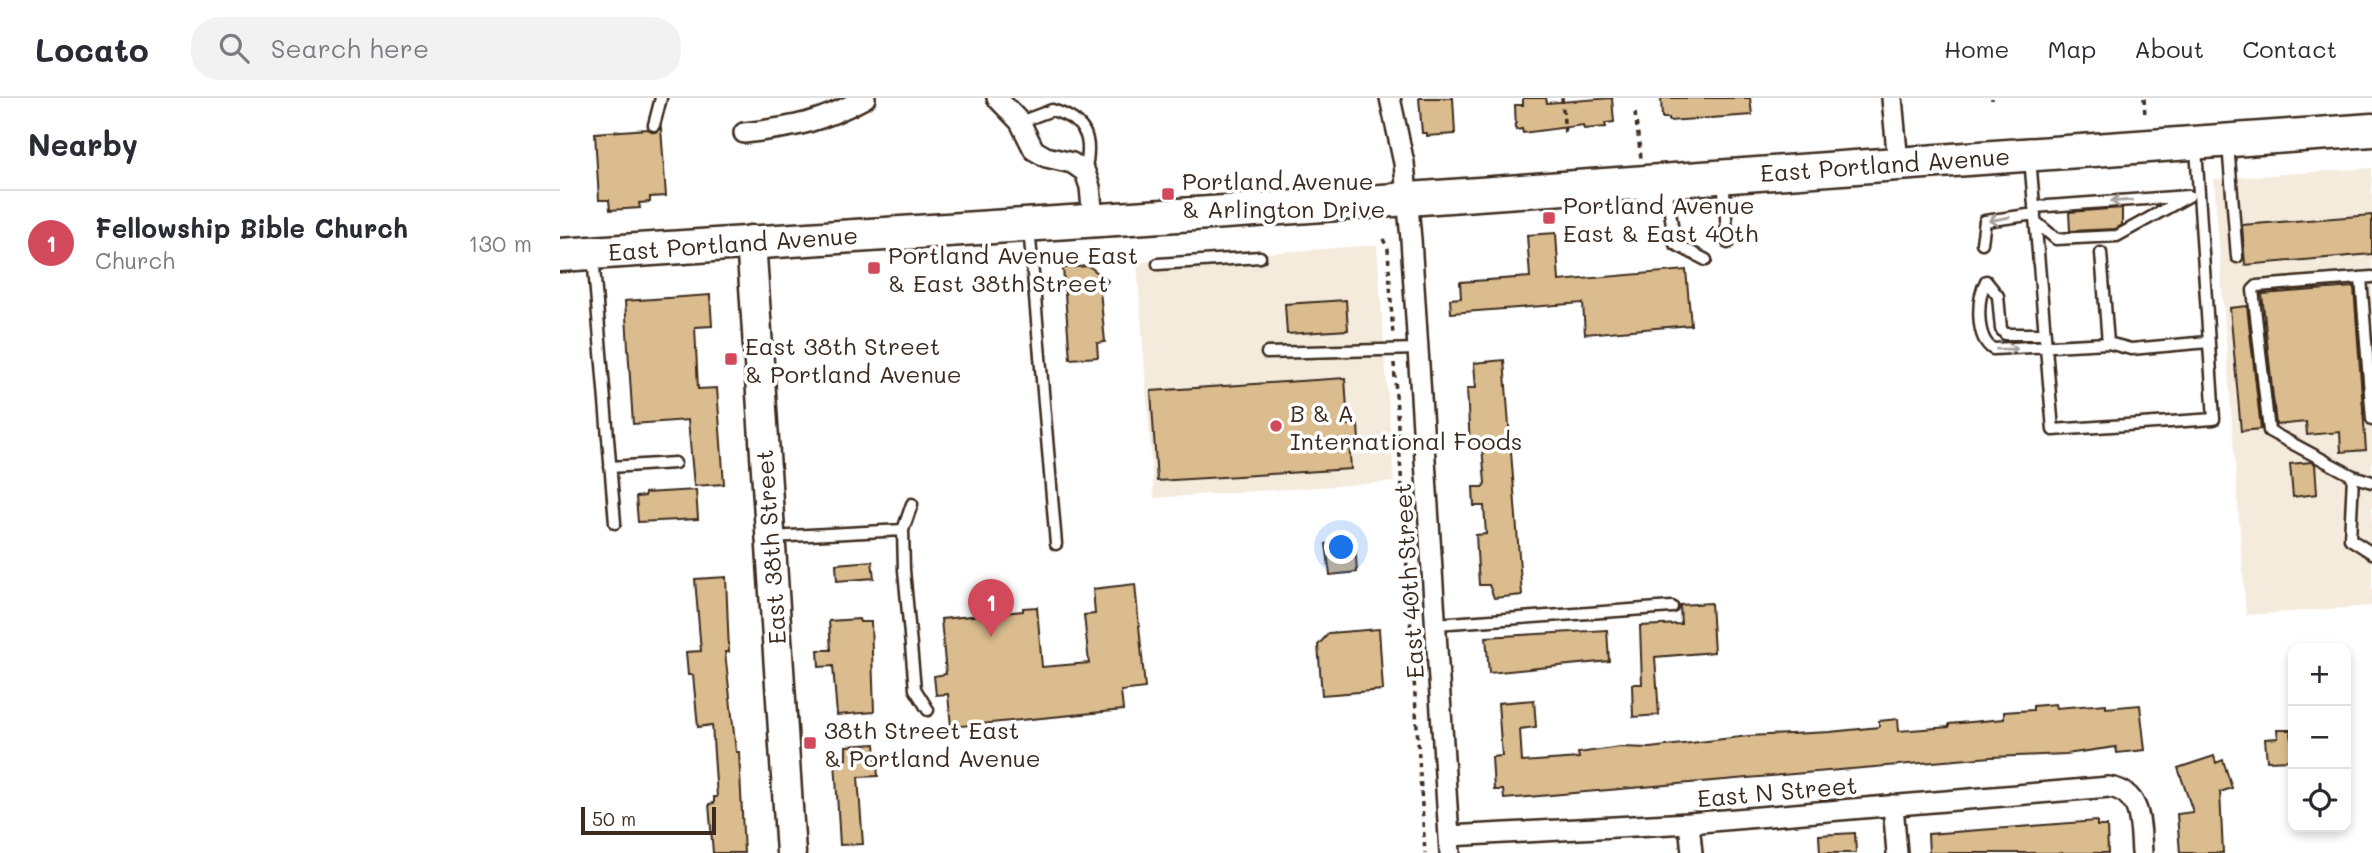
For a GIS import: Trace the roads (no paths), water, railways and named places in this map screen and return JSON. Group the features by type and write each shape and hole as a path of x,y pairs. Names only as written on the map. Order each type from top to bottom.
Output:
{"main road":[{"name":"East Portland Avenue","path":"560,255 2372,131"},
{"name":"East 38th Street","path":"751,240 790,853"}],"street":[{"path":"744,133 801,126 829,118 865,98"},
{"path":"997,98 1020,122 1034,150 1046,157 1072,163 1085,172 1090,187 1093,219"},
{"name":"East 40th Street","path":"1390,98 1399,137 1407,197 1450,845"},
{"path":"1892,98 1898,163"},
{"name":"East N Street","path":"1450,845 2109,787 2120,788 2134,801 2138,810 2142,853"},
{"path":"1893,805 1897,853"},
{"path":"1689,823 1692,853"}],"lane":[{"path":"654,125 661,98"},
{"path":"1020,122 1052,110 1080,124 1089,138 1090,152 1085,172"},
{"path":"2228,140 2237,257"},
{"path":"2030,154 2053,430 2214,419 2194,196 2196,143"},
{"path":"1722,175 1728,243"},
{"path":"1665,179 1675,244 1706,260"},
{"path":"1982,243 1985,221 2194,196"},
{"path":"2035,215 2056,240 2117,236 2194,196"},
{"path":"1028,223 1056,544"},
{"path":"592,253 615,523"},
{"path":"2101,253 2108,343"},
{"path":"1158,264 1260,257"},
{"path":"2372,419 2366,278 2257,286 2253,290 2269,431 2353,476 2372,482"},
{"path":"2045,334 2005,334 2001,329 1998,296 1986,281 1980,293 1986,345 2000,350 2108,343 2131,349 2208,342"},
{"path":"1267,354 1418,349"},
{"path":"610,467 676,463"},
{"path":"2353,476 2350,539 2372,553"},
{"path":"912,504 904,530 915,688 928,710"},
{"path":"770,537 904,530"},
{"path":"1436,624 1672,607"}],"place":[{"name":"Portland Avenue & Arlington Drive","path":"1168,194"},
{"name":"Portland Avenue East & East 40th","path":"1549,218"},
{"name":"Portland Avenue East & East 38th Street","path":"874,268"},
{"name":"East 38th Street & Portland Avenue","path":"731,359"},
{"name":"B & A International Foods","path":"1276,426"},
{"name":"Fellowship Bible Church","path":"991,637"},
{"name":"38th Street East & Portland Avenue","path":"810,743"}]}
